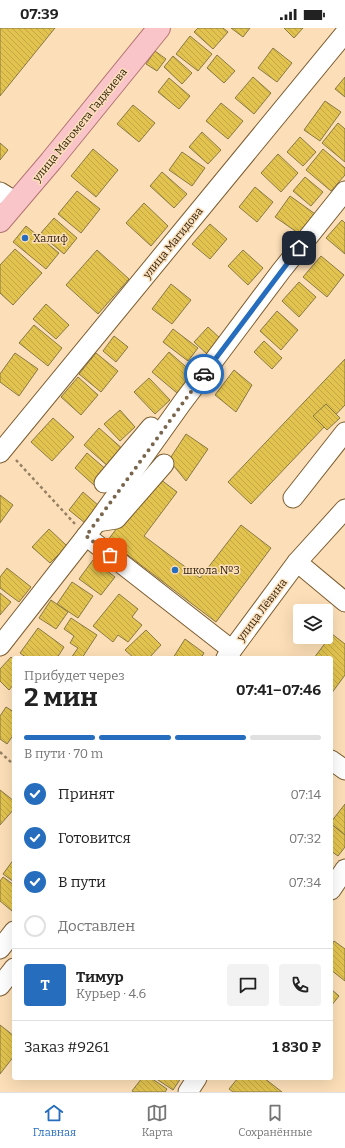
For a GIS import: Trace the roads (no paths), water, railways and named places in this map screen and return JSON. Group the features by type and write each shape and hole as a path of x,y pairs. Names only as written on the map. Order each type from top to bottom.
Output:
{"main road":[{"name":"улица Магомета Гаджиева","path":"0,221 5,198 144,28"},
{"name":"улица Магомета Гаджиева","path":"5,198 51,161 159,28"}],"street":[{"name":"улица Магидова","path":"2,448 338,33"},
{"path":"0,646 92,529 182,403 281,271 345,192"},
{"path":"104,483 154,424 182,403"},
{"path":"293,498 345,432"},
{"path":"92,529 116,518 164,464"},
{"name":"улица Лёвина","path":"229,654 297,562 345,509"},
{"path":"92,529 229,654"},
{"path":"297,562 345,602"},
{"path":"333,761 345,770"},
{"path":"336,891 345,869"},
{"path":"0,950 12,934"},
{"path":"0,986 12,971"},
{"path":"188,1092 196,1080"}],"place":[{"name":"Халиф","path":"25,238"},
{"name":"школа №3","path":"175,570"}]}
